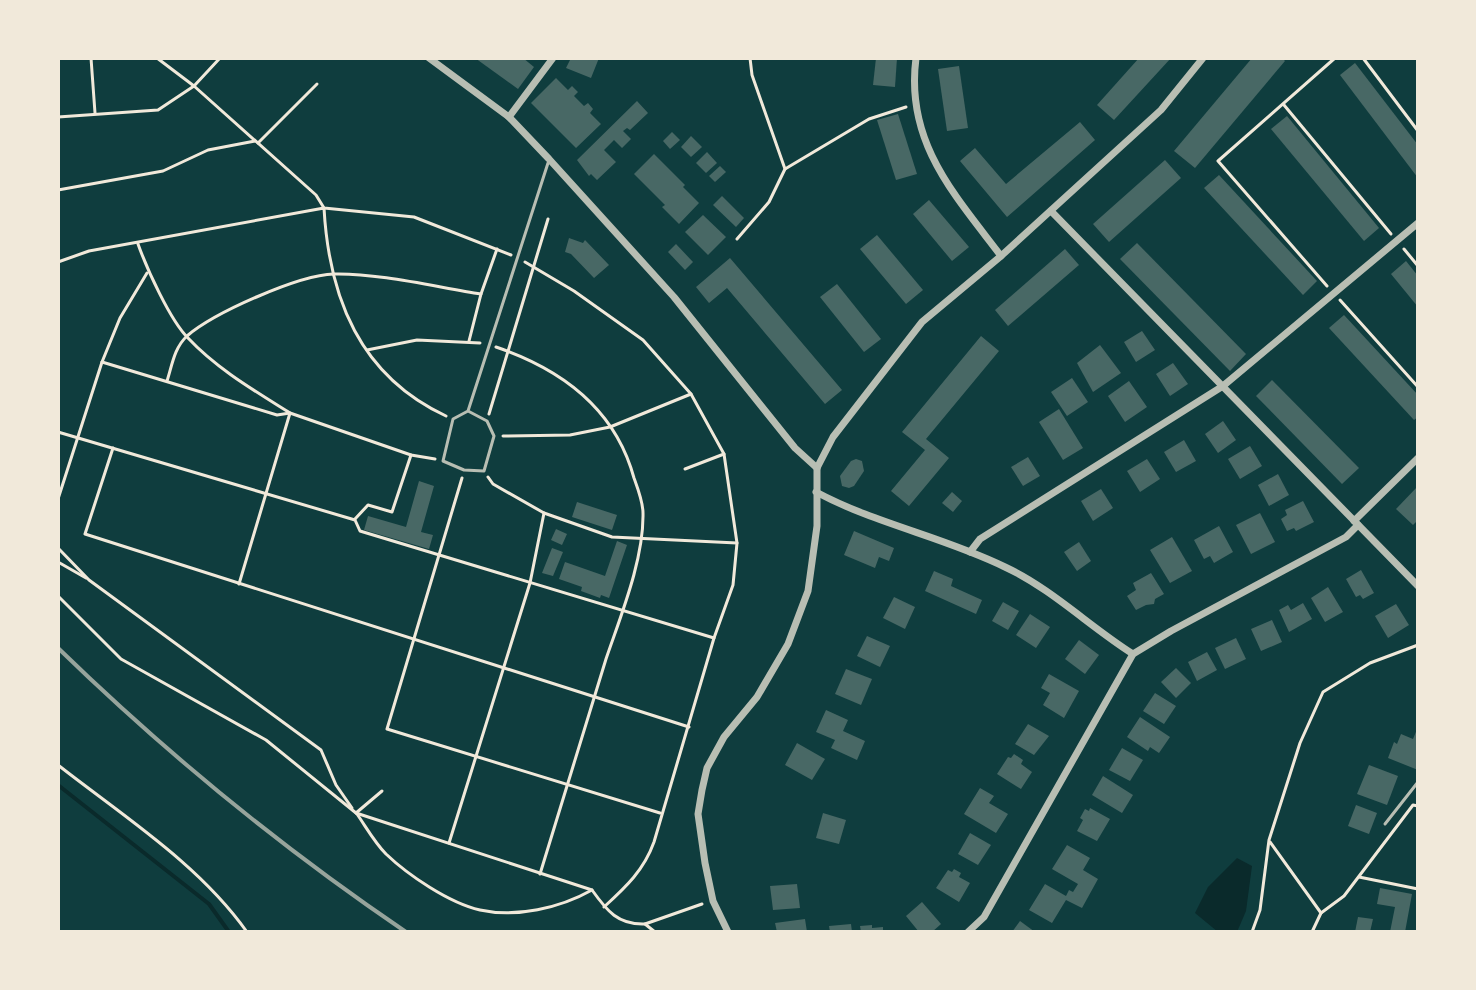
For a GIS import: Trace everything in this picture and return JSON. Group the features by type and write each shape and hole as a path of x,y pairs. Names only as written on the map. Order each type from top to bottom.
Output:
{"street":[{"path":"429,58 509,117 549,159 674,297 795,448 817,468"},
{"path":"509,117 553,58"},
{"path":"916,58 915,104 925,143 943,181 1001,256"},
{"path":"728,932 713,901 705,863 698,814 702,790 707,768 724,737 757,697 788,644 808,591 817,526 817,468 833,437 922,322 1001,256 1161,110 1203,58"},
{"path":"1051,211 1418,586"},
{"path":"970,552 980,539 1223,386 1418,223"},
{"path":"968,932 984,917 1133,654 1346,537 1418,458"},
{"path":"816,492 888,525 1008,568 1133,654"}],"lane":[{"path":"468,411 487,421 494,436 484,471 464,470 443,461 453,419 468,411 549,159"},
{"path":"1385,824 1418,782"}],"path":[{"path":"91,58 95,113"},
{"path":"157,58 194,86 316,195 324,208 332,274 345,314 367,350 391,381 431,409 453,419"},
{"path":"58,117 158,110 194,86 220,58"},
{"path":"750,58 752,75 785,169"},
{"path":"1335,58 1218,161 1418,387"},
{"path":"1363,58 1418,131"},
{"path":"58,190 163,171 208,150 257,142 317,84"},
{"path":"737,239 769,202 785,169 869,119 915,104"},
{"path":"1284,105 1418,266"},
{"path":"58,262 89,251 324,208 414,217 517,257 574,291 643,340 691,394 724,454 737,543 733,585 647,861 633,880 604,907"},
{"path":"487,421 548,219"},
{"path":"138,242 148,271 186,337 242,382 290,413 411,455 443,461"},
{"path":"469,341 497,249"},
{"path":"58,499 102,362 120,318 148,271"},
{"path":"167,381 176,352 186,337 273,289 332,274 481,294"},
{"path":"367,350 417,340 469,341 531,359 594,403 630,463 643,509 642,538 540,874"},
{"path":"102,362 277,415 290,413"},
{"path":"494,436 570,435 610,427 691,394"},
{"path":"239,584 290,413"},
{"path":"58,432 355,520 360,531 714,638"},
{"path":"113,448 85,534 689,727"},
{"path":"685,469 724,454"},
{"path":"355,520 368,505 392,512 411,455"},
{"path":"464,470 387,729 661,813"},
{"path":"484,471 493,484 544,513 612,537 737,543"},
{"path":"449,845 530,583 544,513"},
{"path":"58,548 89,580"},
{"path":"58,562 89,580 321,750 336,785 384,852 423,885 479,910 524,912 573,901 592,890"},
{"path":"58,596 121,659 266,740 356,813 592,890 618,920 631,924 645,924 701,904"},
{"path":"1252,932 1260,910 1269,840 1300,743 1323,692 1370,663 1418,645"},
{"path":"58,765 183,863 231,909 247,932"},
{"path":"356,813 382,791"},
{"path":"1312,932 1321,913 1344,896 1413,805 1418,806"},
{"path":"1269,840 1321,913"},
{"path":"1359,877 1418,889"},
{"path":"645,924 655,932"}],"water":[{"path":"1237,858 1252,866 1246,911 1237,932 1218,932 1195,913 1208,887"}],"building":[{"path":"475,58 523,58 534,67 518,89"},
{"path":"571,58 599,58 591,78 566,68"},
{"path":"876,58 897,58 895,87 873,85"},
{"path":"1139,58 1171,58 1114,120 1097,105"},
{"path":"1252,58 1282,58 1285,61 1195,168 1174,151"},
{"path":"1355,63 1418,145 1418,178 1340,75"},
{"path":"959,66 968,128 947,131 938,69"},
{"path":"556,78 568,90 572,86 578,92 574,96 584,106 588,103 593,109 590,113 601,124 576,148 531,103"},
{"path":"637,101 648,113 630,130 627,128 623,131 631,139 622,148 614,140 604,150 616,162 597,180 591,174 589,176 577,160"},
{"path":"898,114 917,174 896,180 877,120"},
{"path":"1287,116 1379,228 1364,241 1271,129"},
{"path":"1080,122 1095,140 1007,217 960,161 975,148 1006,184"},
{"path":"672,132 680,140 670,149 663,141"},
{"path":"691,136 702,147 691,157 681,147"},
{"path":"707,152 717,163 706,173 696,163"},
{"path":"654,154 699,203 679,224 634,174"},
{"path":"1165,160 1181,178 1109,242 1093,224"},
{"path":"720,166 726,172 715,182 709,176"},
{"path":"1219,175 1317,281 1303,295 1204,188"},
{"path":"722,196 744,218 736,227 713,205"},
{"path":"929,200 969,247 952,261 913,214"},
{"path":"703,215 726,237 708,255 685,232"},
{"path":"877,235 923,290 906,304 860,249"},
{"path":"569,238 583,243 585,240 609,265 594,278 571,254 565,252"},
{"path":"1137,243 1246,354 1230,371 1120,259"},
{"path":"676,244 693,262 685,270 668,252"},
{"path":"1065,249 1079,265 1008,326 995,310"},
{"path":"730,258 842,390 825,404 727,288 709,303 696,287"},
{"path":"1406,261 1418,276 1418,307 1391,274"},
{"path":"837,284 881,339 864,352 820,297"},
{"path":"1344,315 1418,395 1418,417 1414,420 1329,328"},
{"path":"1142,331 1155,350 1136,362 1124,342"},
{"path":"981,336 999,351 926,439 949,458 909,506 891,491 925,450 902,432"},
{"path":"1100,345 1121,373 1093,392 1077,363"},
{"path":"1173,363 1188,384 1170,396 1156,374"},
{"path":"1072,378 1088,402 1067,416 1051,392"},
{"path":"1272,380 1359,468 1342,484 1256,396"},
{"path":"1129,381 1147,407 1125,422 1108,396"},
{"path":"1059,409 1083,448 1063,460 1039,422"},
{"path":"1223,421 1236,440 1218,453 1205,434"},
{"path":"1184,440 1196,461 1176,472 1164,452"},
{"path":"1250,446 1262,466 1240,479 1228,459"},
{"path":"1028,457 1040,476 1023,486 1011,467"},
{"path":"856,459 862,461 864,471 854,486 842,486 840,476"},
{"path":"1147,459 1160,479 1140,492 1127,471"},
{"path":"1278,474 1289,495 1269,506 1258,485"},
{"path":"419,481 434,486 421,532 433,535 429,549 364,530 368,516 406,527"},
{"path":"1418,486 1418,520 1413,525 1396,509"},
{"path":"1101,489 1113,508 1093,521 1081,501"},
{"path":"952,492 962,501 953,512 942,503"},
{"path":"1303,501 1314,522 1296,531 1294,528 1287,531 1281,519 1287,515 1285,510"},
{"path":"577,502 617,515 612,530 572,517"},
{"path":"1260,513 1275,542 1251,554 1236,525"},
{"path":"1219,526 1233,552 1214,563 1210,556 1204,559 1194,540"},
{"path":"556,529 567,534 562,545 551,540"},
{"path":"854,531 894,548 889,561 879,557 875,568 844,555"},
{"path":"1172,537 1192,571 1170,583 1150,550"},
{"path":"617,541 627,545 609,598 581,591 582,587 559,579 565,562 605,576"},
{"path":"1079,542 1091,561 1077,571 1064,552"},
{"path":"552,548 563,552 553,576 542,573"},
{"path":"1361,570 1374,593 1363,599 1360,595 1356,597 1346,579"},
{"path":"934,571 953,579 951,586 982,600 976,614 925,591"},
{"path":"1151,573 1164,594 1155,599 1154,604 1136,610 1127,596 1136,590 1133,583"},
{"path":"1328,587 1343,612 1325,622 1311,598"},
{"path":"894,597 915,607 905,629 883,618"},
{"path":"1003,602 1019,611 1008,630 992,621"},
{"path":"1303,603 1312,619 1289,632 1279,610 1288,605 1291,610"},
{"path":"1396,604 1409,625 1388,638 1375,616"},
{"path":"1030,614 1050,627 1036,648 1016,635"},
{"path":"1272,620 1282,642 1261,651 1251,629"},
{"path":"867,636 890,646 880,667 857,656"},
{"path":"1236,638 1246,659 1225,669 1215,648"},
{"path":"1079,640 1099,655 1085,674 1065,659"},
{"path":"1207,652 1217,670 1197,681 1188,662"},
{"path":"1176,668 1191,683 1176,698 1161,682"},
{"path":"846,669 872,679 861,705 835,694"},
{"path":"1049,674 1079,691 1064,718 1043,705 1050,693 1041,688"},
{"path":"1155,693 1176,706 1164,724 1143,711"},
{"path":"826,710 848,720 843,731 865,741 857,760 831,748 835,740 816,732"},
{"path":"1140,717 1170,737 1159,753 1150,747 1148,751 1127,737"},
{"path":"1028,724 1049,736 1034,755 1015,744"},
{"path":"1418,727 1418,770 1388,758 1401,734 1413,739"},
{"path":"797,743 825,759 812,780 785,765"},
{"path":"1122,748 1143,760 1130,781 1109,770"},
{"path":"1014,754 1032,772 1021,789 997,774 1008,757"},
{"path":"1369,765 1398,776 1387,805 1357,794"},
{"path":"1103,776 1133,795 1122,813 1092,795"},
{"path":"980,788 994,796 989,803 1008,814 996,833 964,814"},
{"path":"1356,805 1377,813 1369,834 1348,826"},
{"path":"1090,808 1110,819 1097,841 1077,831 1085,809 1089,811"},
{"path":"823,813 846,820 839,844 816,838"},
{"path":"970,833 991,845 978,865 958,854"},
{"path":"1067,845 1090,858 1083,870 1098,879 1082,908 1066,900 1052,923 1029,910 1045,884 1066,896 1078,884 1052,869"},
{"path":"954,869 961,873 959,877 970,883 959,902 936,888 948,870 952,872"},
{"path":"797,884 800,908 773,910 770,886"},
{"path":"1380,888 1412,894 1405,932 1390,932 1395,907 1377,904"},
{"path":"922,902 941,924 932,932 919,932 906,916"},
{"path":"1358,917 1373,919 1370,932 1355,932"},
{"path":"805,919 807,932 777,932 775,923"},
{"path":"1020,921 1035,932 1012,932"},
{"path":"851,924 852,932 830,932 829,926"},
{"path":"872,925 872,928 883,927 883,932 861,932 860,926"}],"waterway":[{"path":"58,785 209,904 229,932"}],"railway":[{"path":"58,648 226,798 314,867 406,932"}]}
